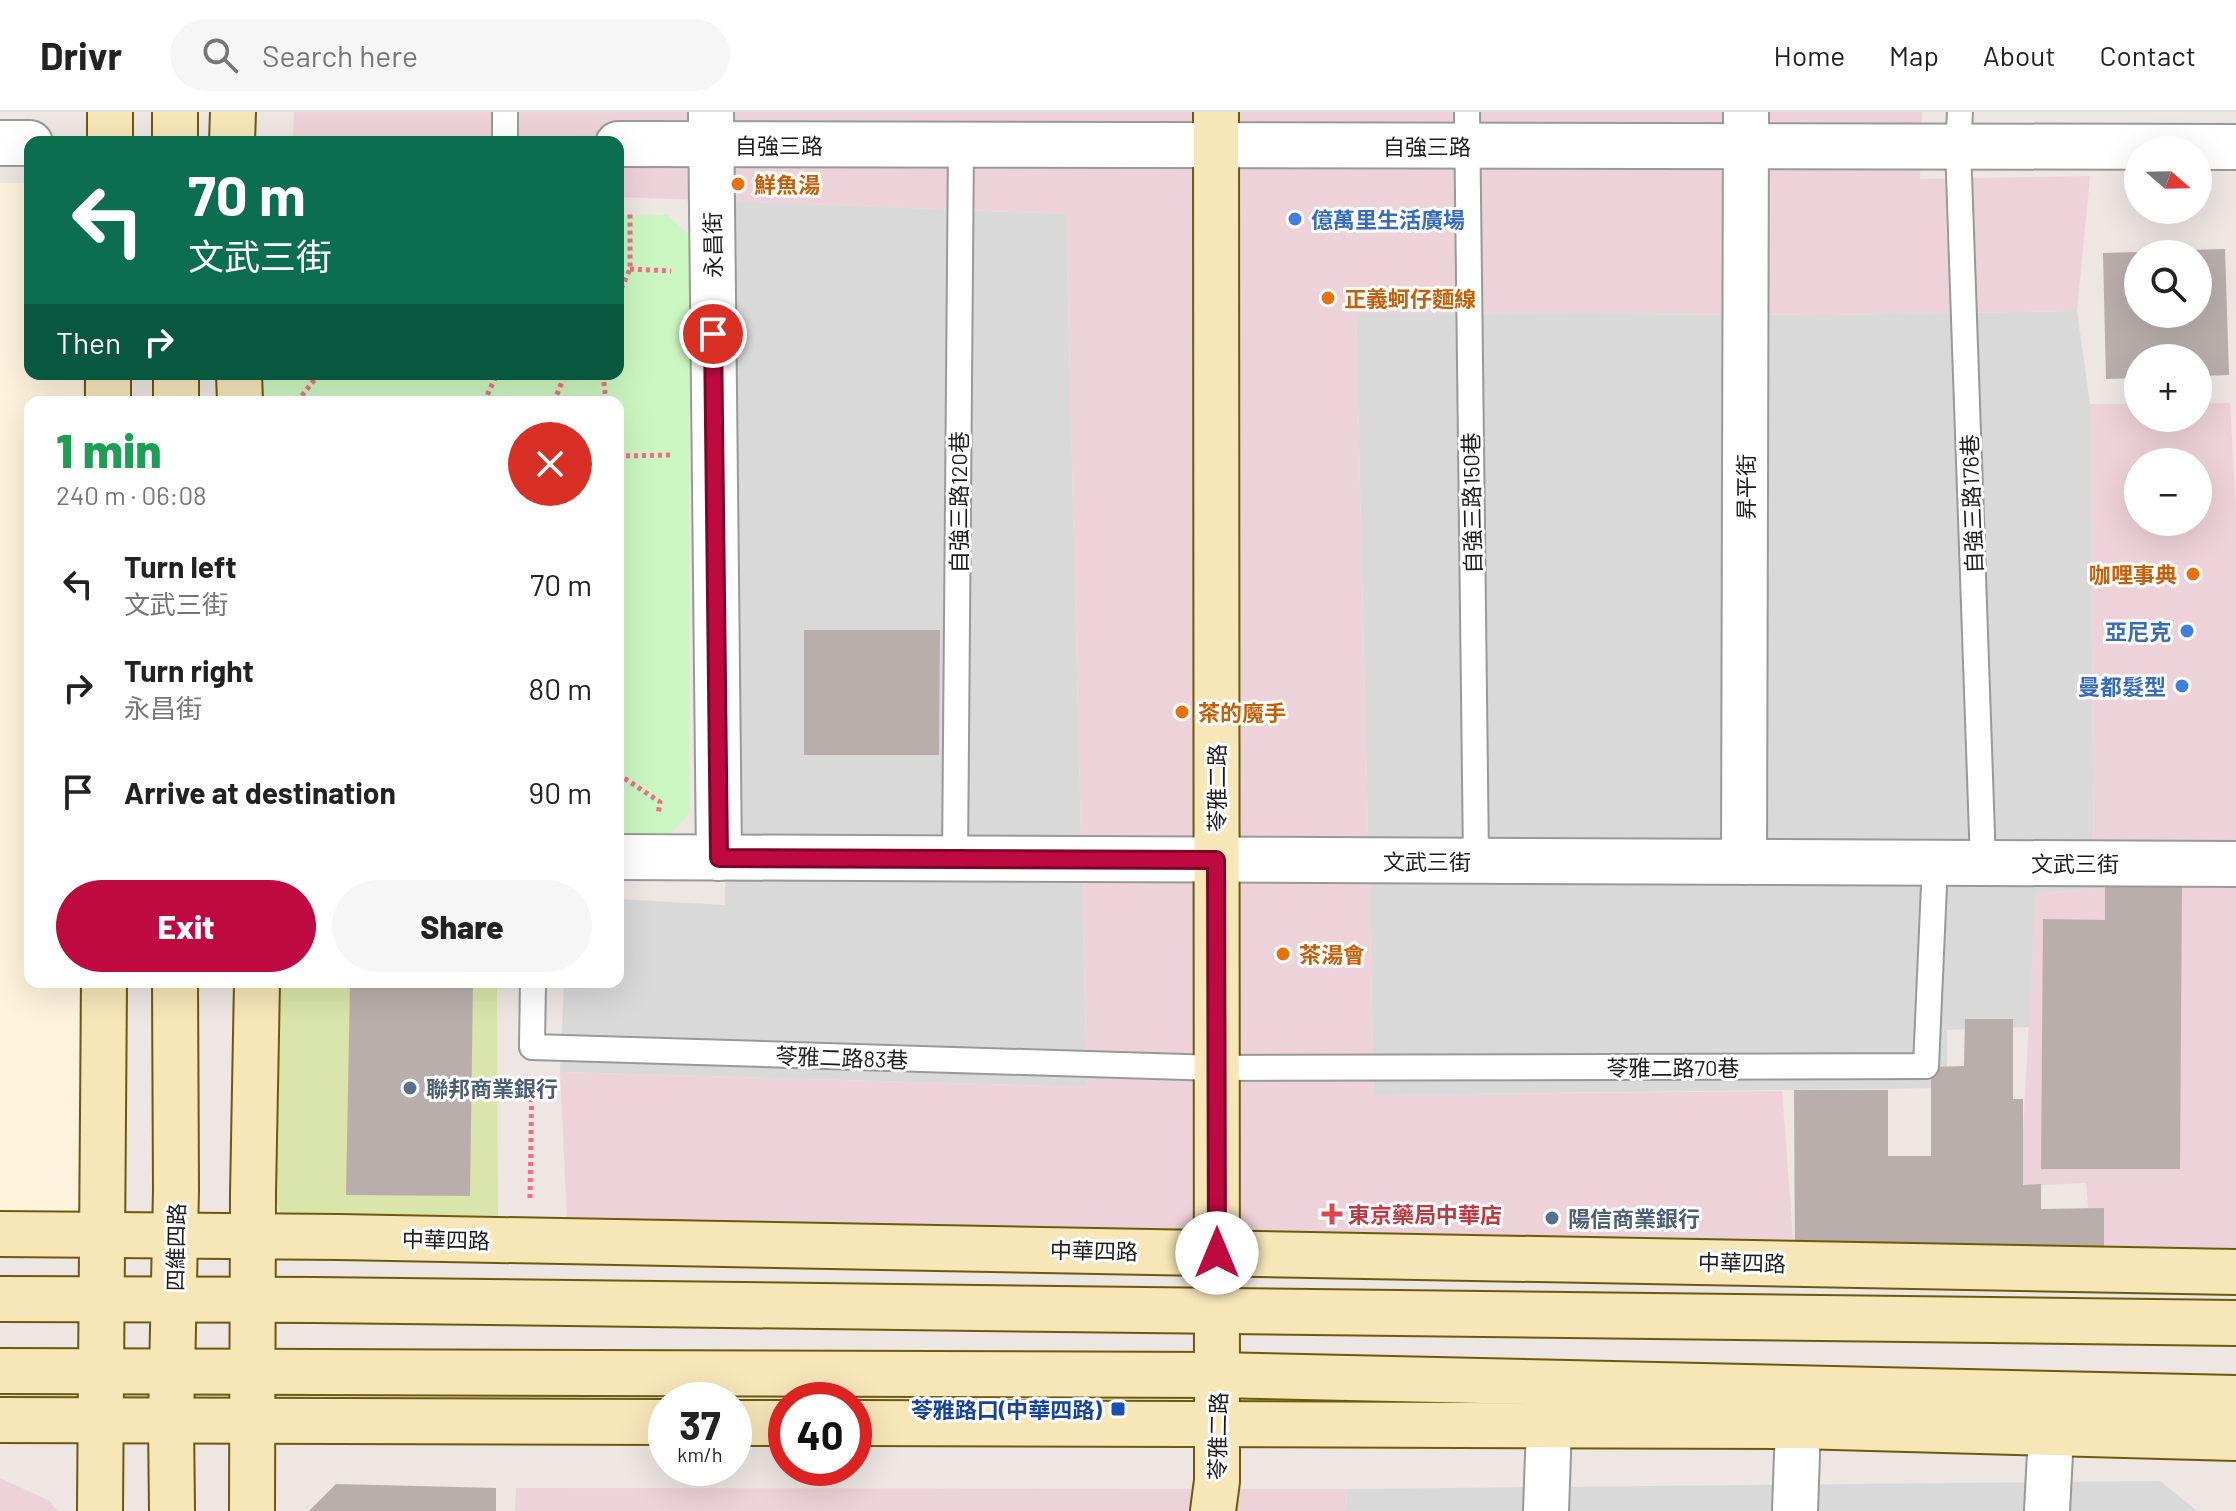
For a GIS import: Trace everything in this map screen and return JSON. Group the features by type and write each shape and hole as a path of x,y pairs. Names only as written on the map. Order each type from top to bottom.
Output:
{"street":[{"path":"110,112 110,136"},
{"path":"175,112 175,136"},
{"path":"232,136 233,112"},
{"name":"自強三路","path":"624,143 711,128 961,145 1216,129 1959,129 2236,147"},
{"name":"永昌街","path":"711,128 719,858"},
{"name":"苓雅二路","path":"1213,1511 1217,1481 1216,129"},
{"name":"昇平街","path":"1744,862 1746,129"},
{"path":"0,143 24,143"},
{"name":"文武三街","path":"624,857 2236,864"},
{"path":"100,1511 104,988"},
{"name":"四維四路","path":"172,1511 175,988"},
{"path":"252,1511 257,988"},
{"name":"中華四路","path":"0,1234 2236,1272"},
{"path":"0,1299 2236,1323"},
{"path":"0,1371 1217,1375 2236,1398"},
{"path":"0,1420 648,1422"},
{"path":"872,1423 1798,1426 2236,1438"},
{"path":"1546,1511 1549,1426"},
{"path":"1795,1511 1798,1426"},
{"path":"2047,1511 2051,1434"}],"lane":[{"path":"505,112 505,136"},
{"name":"自強三路150巷","path":"1466,129 1476,861"},
{"name":"自強三路176巷","path":"1959,129 1983,863"},
{"name":"自強三路120巷","path":"955,859 961,145"},
{"name":"苓雅二路70巷","path":"1217,1068 1926,1066 1935,863"},
{"path":"532,1047 533,988"},
{"name":"苓雅二路83巷","path":"532,1047 1217,1068"}],"path":[{"path":"624,282 630,269 630,211"},
{"path":"630,269 671,271"},
{"path":"302,396 314,380"},
{"path":"624,456 672,455"},
{"path":"624,778 660,802 657,827"},
{"path":"530,1241 532,1047"}],"shaded area":[{"path":"294,112 1922,112 1920,179 2090,176 2077,311 1828,315 1356,313 1374,1095 1782,1091 1794,1250 727,1225 567,1218 560,1072 1087,1087 1066,214 624,197 624,136 293,136"},
{"path":"0,183 24,183 24,380 82,380 82,396 24,396 24,988 79,988 78,1219 0,1218"},
{"path":"728,201 1066,214 1087,1087 560,1072 564,988 624,988 624,899 725,905"},
{"path":"2077,311 2090,404 2094,888 2036,894 2029,1027 1947,1030 1947,1088 1374,1095 1356,313 1828,315"},
{"path":"2212,403 2230,403 2236,511 2236,1249 2092,1249 2086,1183 2020,1186 2036,894 2094,888 2090,404 2124,404 2124,432 2212,432"},
{"path":"0,1478 50,1501 57,1511 0,1511"},
{"path":"2160,1481 2197,1511 1346,1511 1347,1489"},
{"path":"516,1488 1347,1489 1346,1511 515,1511"}],"green space":[{"path":"667,215 689,235 689,814 671,833 624,833 624,396 262,396 261,380 624,380 624,216"},
{"path":"273,988 497,988 498,1228 300,1230 281,1214 271,1188"}],"building":[{"path":"2212,249 2225,249 2229,375 2212,376 2212,344 2124,344 2124,378 2106,379 2103,253 2124,252 2124,328 2212,328"},
{"path":"804,630 940,630 939,755 804,755"},
{"path":"2105,882 2182,883 2180,1169 2041,1169 2043,919 2105,920"},
{"name":"聯邦商業銀行","path":"350,988 473,988 470,1196 346,1195"},
{"path":"1965,1019 2013,1019 2013,1099 2023,1099 2023,1185 2041,1184 2041,1209 2104,1208 2104,1261 1795,1262 1794,1090 1888,1090 1888,1156 1931,1156 1931,1067 1964,1066"},
{"path":"336,1484 496,1488 496,1511 309,1511"}],"place":[{"name":"鮮魚湯","path":"738,184"},
{"name":"億萬里生活廣場","path":"1295,219"},
{"name":"正義蚵仔麵線","path":"1328,298"},
{"name":"咖哩事典","path":"2193,574"},
{"name":"亞尼克","path":"2187,631"},
{"name":"曼都髮型","path":"2182,686"},
{"name":"茶的魔手","path":"1182,712"},
{"name":"茶湯會","path":"1283,954"},
{"name":"聯邦商業銀行","path":"410,1088"},
{"name":"東京藥局中華店","path":"1332,1214"},
{"name":"陽信商業銀行","path":"1552,1218"},
{"name":"苓雅路口(中華四路)","path":"1118,1409"}],"route":[{"path":"713,334 719,858 1216,860 1217,1253"}]}
